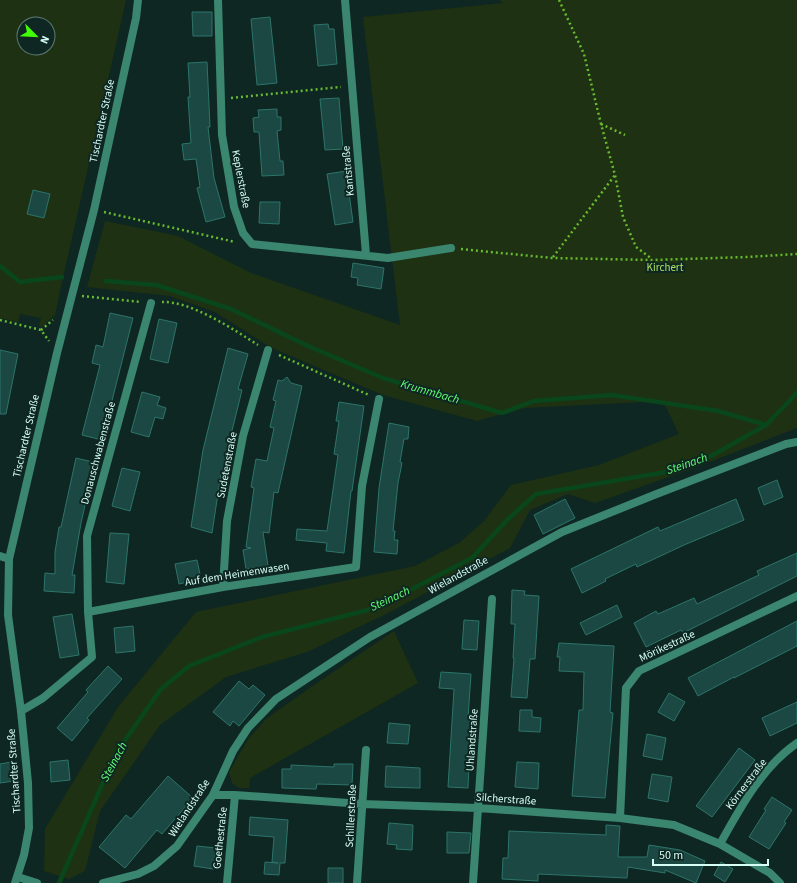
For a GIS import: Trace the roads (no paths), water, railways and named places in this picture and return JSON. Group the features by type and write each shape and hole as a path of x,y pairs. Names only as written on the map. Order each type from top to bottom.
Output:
{"street":[{"name":"Tischardter Straße","path":"17,880 29,828 28,783 21,711 8,614 8,559 71,295 94,210 134,26 138,0"},
{"name":"Keplerstraße","path":"218,0 222,135 234,207 243,233 252,244 366,255"},
{"name":"Kantstraße","path":"345,0 366,255"},
{"path":"366,255 388,258 451,248"},
{"name":"Donauschwabenstraße","path":"88,612 87,536 151,303"},
{"name":"Sudetenstraße","path":"223,587 228,521 242,444 268,350"},
{"name":"Auf dem Heimenwasen","path":"88,612 223,587 356,567 362,486 379,400"},
{"name":"Wielandstraße","path":"103,883 138,874 154,866 177,846 213,795 233,751 248,728 276,699 370,636 562,532 786,444 797,442"},
{"path":"0,556 8,559"},
{"name":"Mörikestraße","path":"620,818 626,688 639,671 797,596"},
{"name":"Uhlandstraße","path":"474,883 492,599"},
{"path":"21,711 43,698 92,657 88,612"},
{"name":"Körnerstraße","path":"720,844 742,806 765,773 797,743"},
{"name":"Schillerstraße","path":"358,883 366,750"},
{"name":"Silcherstraße","path":"213,795 235,795 362,804 478,808 620,818 674,825 720,844 770,873 780,883"},
{"name":"Goethestraße","path":"227,883 235,795"},
{"path":"17,880 38,883"}],"waterway":[{"name":"Krummbach","path":"0,266 20,282 62,277"},
{"name":"Krummbach","path":"106,281 156,285 231,309 308,346 383,378 502,413 534,401 612,395 718,411 766,425"},
{"name":"Steinach","path":"59,883 116,753 161,689 189,666 262,637 368,610 472,558 507,520 536,494 672,471 713,455 766,425 797,393"}],"park label":[{"name":"Kirchert","path":"665,267"}]}
